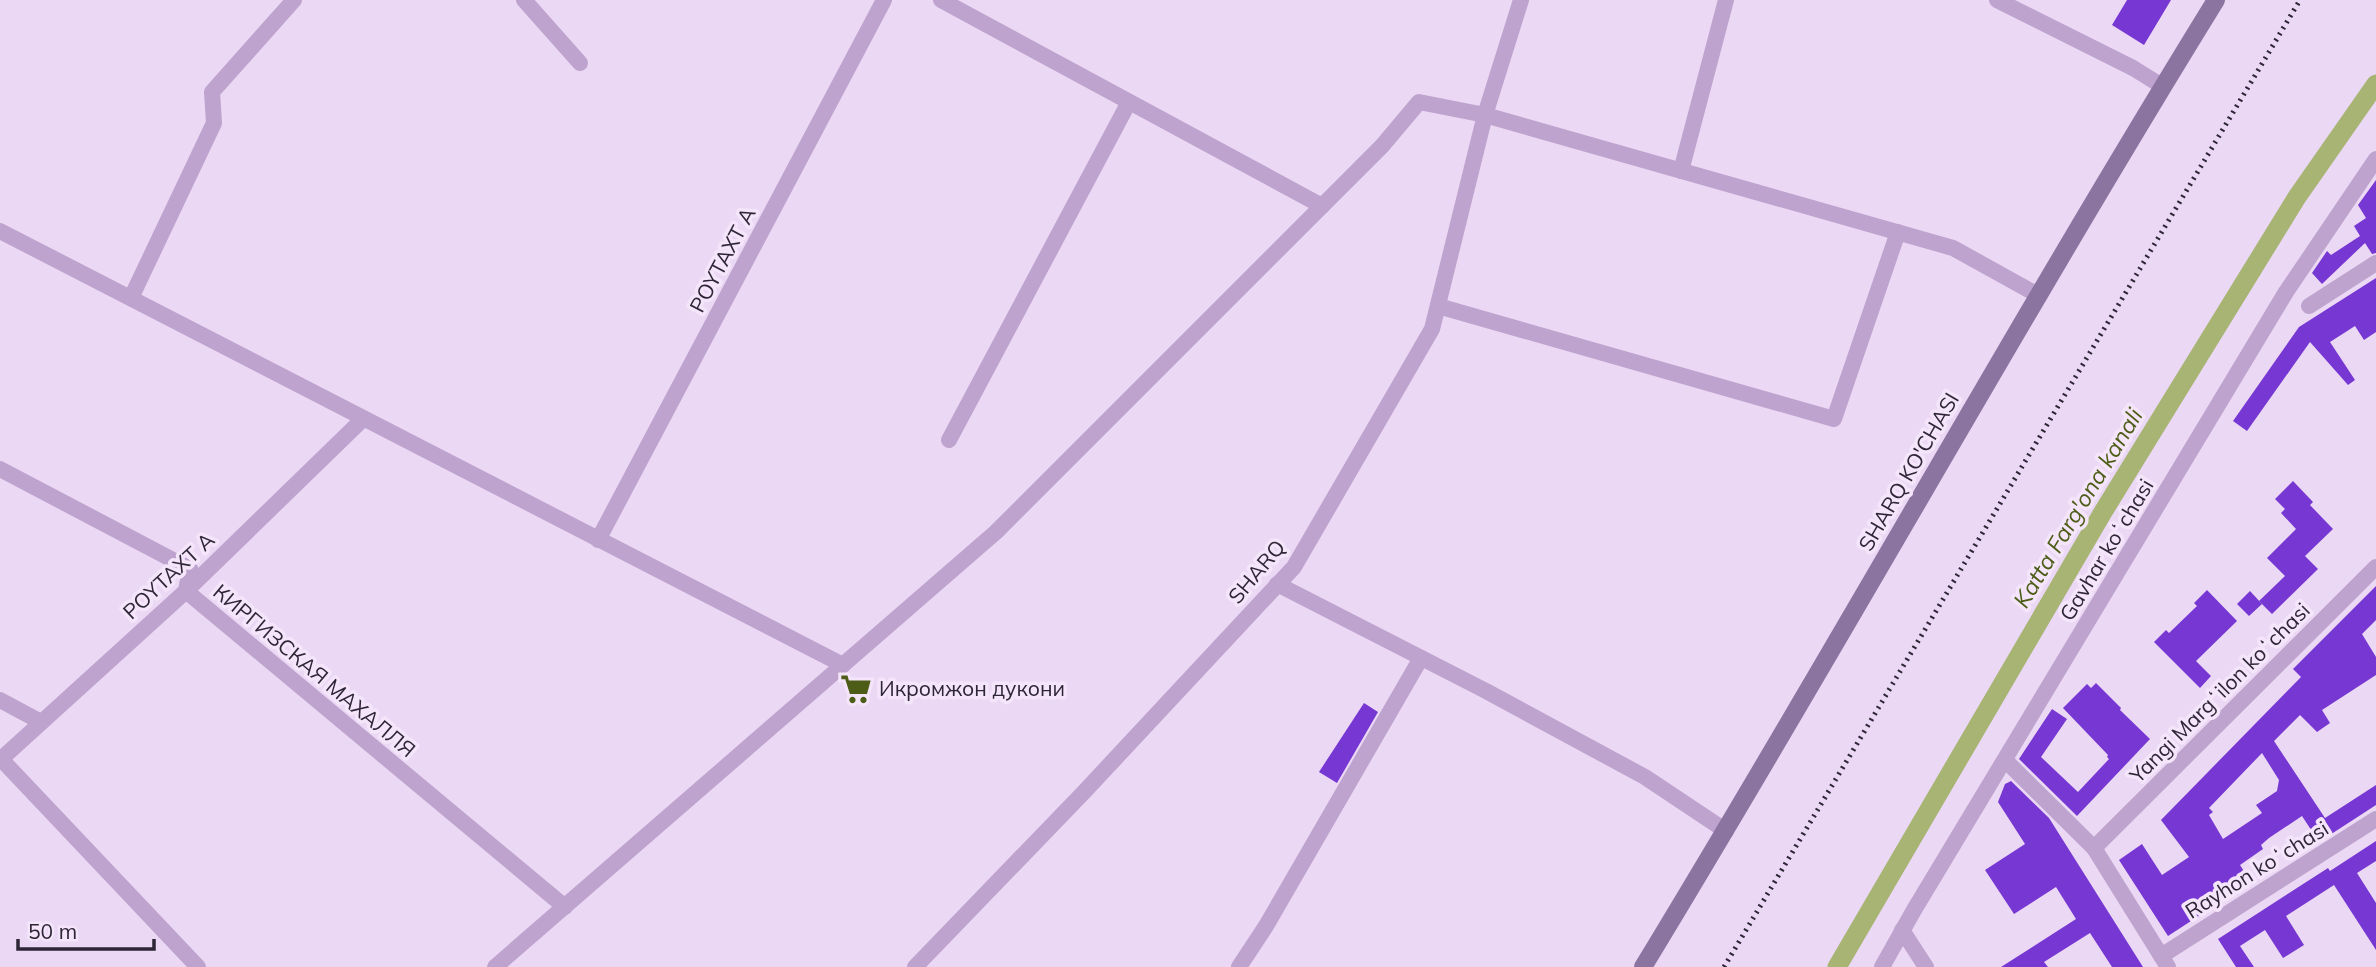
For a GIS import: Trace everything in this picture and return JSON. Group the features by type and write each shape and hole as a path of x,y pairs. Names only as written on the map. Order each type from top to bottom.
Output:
{"main road":[{"name":"SHARQ KO'CHASI","path":"1643,967 1726,831 2038,295 2216,0"}],"street":[{"path":"131,298 214,122 212,92 294,0"},
{"path":"524,0 580,63"},
{"name":"POYTAXT A","path":"598,540 884,0"},
{"path":"941,0 1322,206"},
{"name":"SHARQ","path":"915,967 1084,792 1294,567 1432,329 1485,115 1521,0"},
{"path":"1681,171 1726,0"},
{"path":"1997,0 2133,68 2162,86"},
{"path":"949,440 1129,102"},
{"path":"495,967 996,532 1322,206 1381,146 1419,102 1485,115 1953,248 2038,295"},
{"name":"Gavhar koʻchasi","path":"1882,967 2286,292 2376,159"},
{"path":"0,231 843,665"},
{"path":"1438,306 1834,419 1898,232"},
{"path":"2309,306 2376,263"},
{"name":"POYTAXT A","path":"1,759 186,591 363,419"},
{"name":"КИРГИЗСКАЯ МАХАЛЛЯ","path":"0,469 190,569 186,591 565,907"},
{"name":"Yangi Margʻilon koʻchasi","path":"2094,848 2376,567"},
{"path":"1277,584 1646,777 1726,831"},
{"path":"1239,967 1273,915 1421,658"},
{"path":"0,700 41,722"},
{"path":"1,759 198,967"},
{"path":"2005,760 2094,848 2164,962"},
{"name":"Rayhon koʻchasi","path":"2164,962 2376,819"},
{"path":"1902,930 1926,967"}],"building":[{"path":"2127,0 2171,0 2144,45 2112,25"},
{"path":"2376,180 2376,253 2372,254 2365,243 2322,284 2312,273 2327,251 2331,255 2360,236 2354,226 2366,218 2358,205"},
{"path":"2376,278 2376,332 2364,340 2355,326 2330,342 2355,380 2348,385 2310,342 2247,431 2233,421 2299,327"},
{"path":"2293,481 2313,502 2310,505 2333,529 2305,556 2318,569 2272,614 2259,601 2285,576 2267,558 2296,529 2281,513 2285,509 2275,499"},
{"path":"2376,586 2376,620 2362,634 2376,657 2376,675 2322,710 2330,723 2317,732 2300,715 2274,741 2325,818 2376,785 2376,805 2319,842 2302,816 2269,838 2261,845 2263,849 2240,865 2251,882 2168,936 2119,860 2142,844 2162,875 2189,857 2161,820 2301,677 2293,669","holes":["2262,753 2279,780 2277,791 2256,805 2262,813 2223,839 2209,815 2213,812 2209,808"]},
{"path":"2207,590 2237,621 2196,661 2211,676 2200,688 2154,642 2166,630 2169,633 2197,606 2194,603"},
{"path":"2250,591 2262,604 2249,616 2237,604"},
{"path":"2096,683 2150,739 2077,816 2019,759 2052,709 2067,719 2041,757 2078,792 2109,759 2063,708 2087,684 2091,688"},
{"path":"1364,703 1378,712 1337,783 1319,772"},
{"path":"2011,781 2049,818 2143,967 2112,967 2090,933 2044,962 2048,967 2001,967 2076,919 2056,887 2014,914 1985,870 2025,844 1998,802 2005,784"},
{"path":"2376,841 2376,861 2357,873 2376,903 2376,950 2334,885 2286,916 2304,945 2283,958 2265,930 2240,946 2254,967 2236,967 2218,939 2328,868 2330,871"}],"waterway":[{"name":"Katta Farg'ona kanali","path":"1837,967 2103,512 2297,197 2376,84"}],"railway":[{"path":"1724,967 2300,0"}],"place":[{"name":"Икромжон дукони","path":"856,689"}]}
